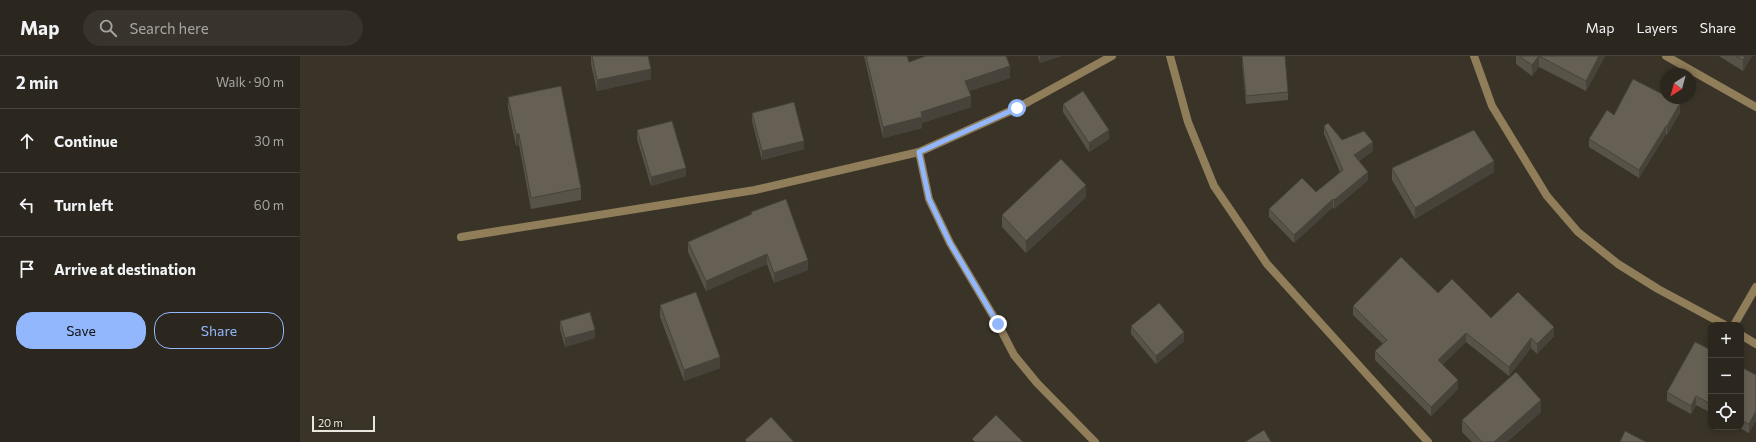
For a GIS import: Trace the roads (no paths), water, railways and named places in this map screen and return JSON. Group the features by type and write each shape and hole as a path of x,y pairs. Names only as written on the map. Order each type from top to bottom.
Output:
{"street":[{"path":"461,237 755,190 919,152 1017,108 1112,56"},
{"path":"1170,56 1188,122 1214,186 1267,264 1428,442"},
{"path":"1474,56 1492,106 1547,196 1578,232 1618,264 1658,289 1719,322"},
{"path":"1666,56 1756,107"},
{"path":"919,152 929,199 950,243 998,324 1014,355 1037,383 1094,442"},
{"path":"1736,322 1756,287"},
{"path":"1744,336 1756,344"}]}
